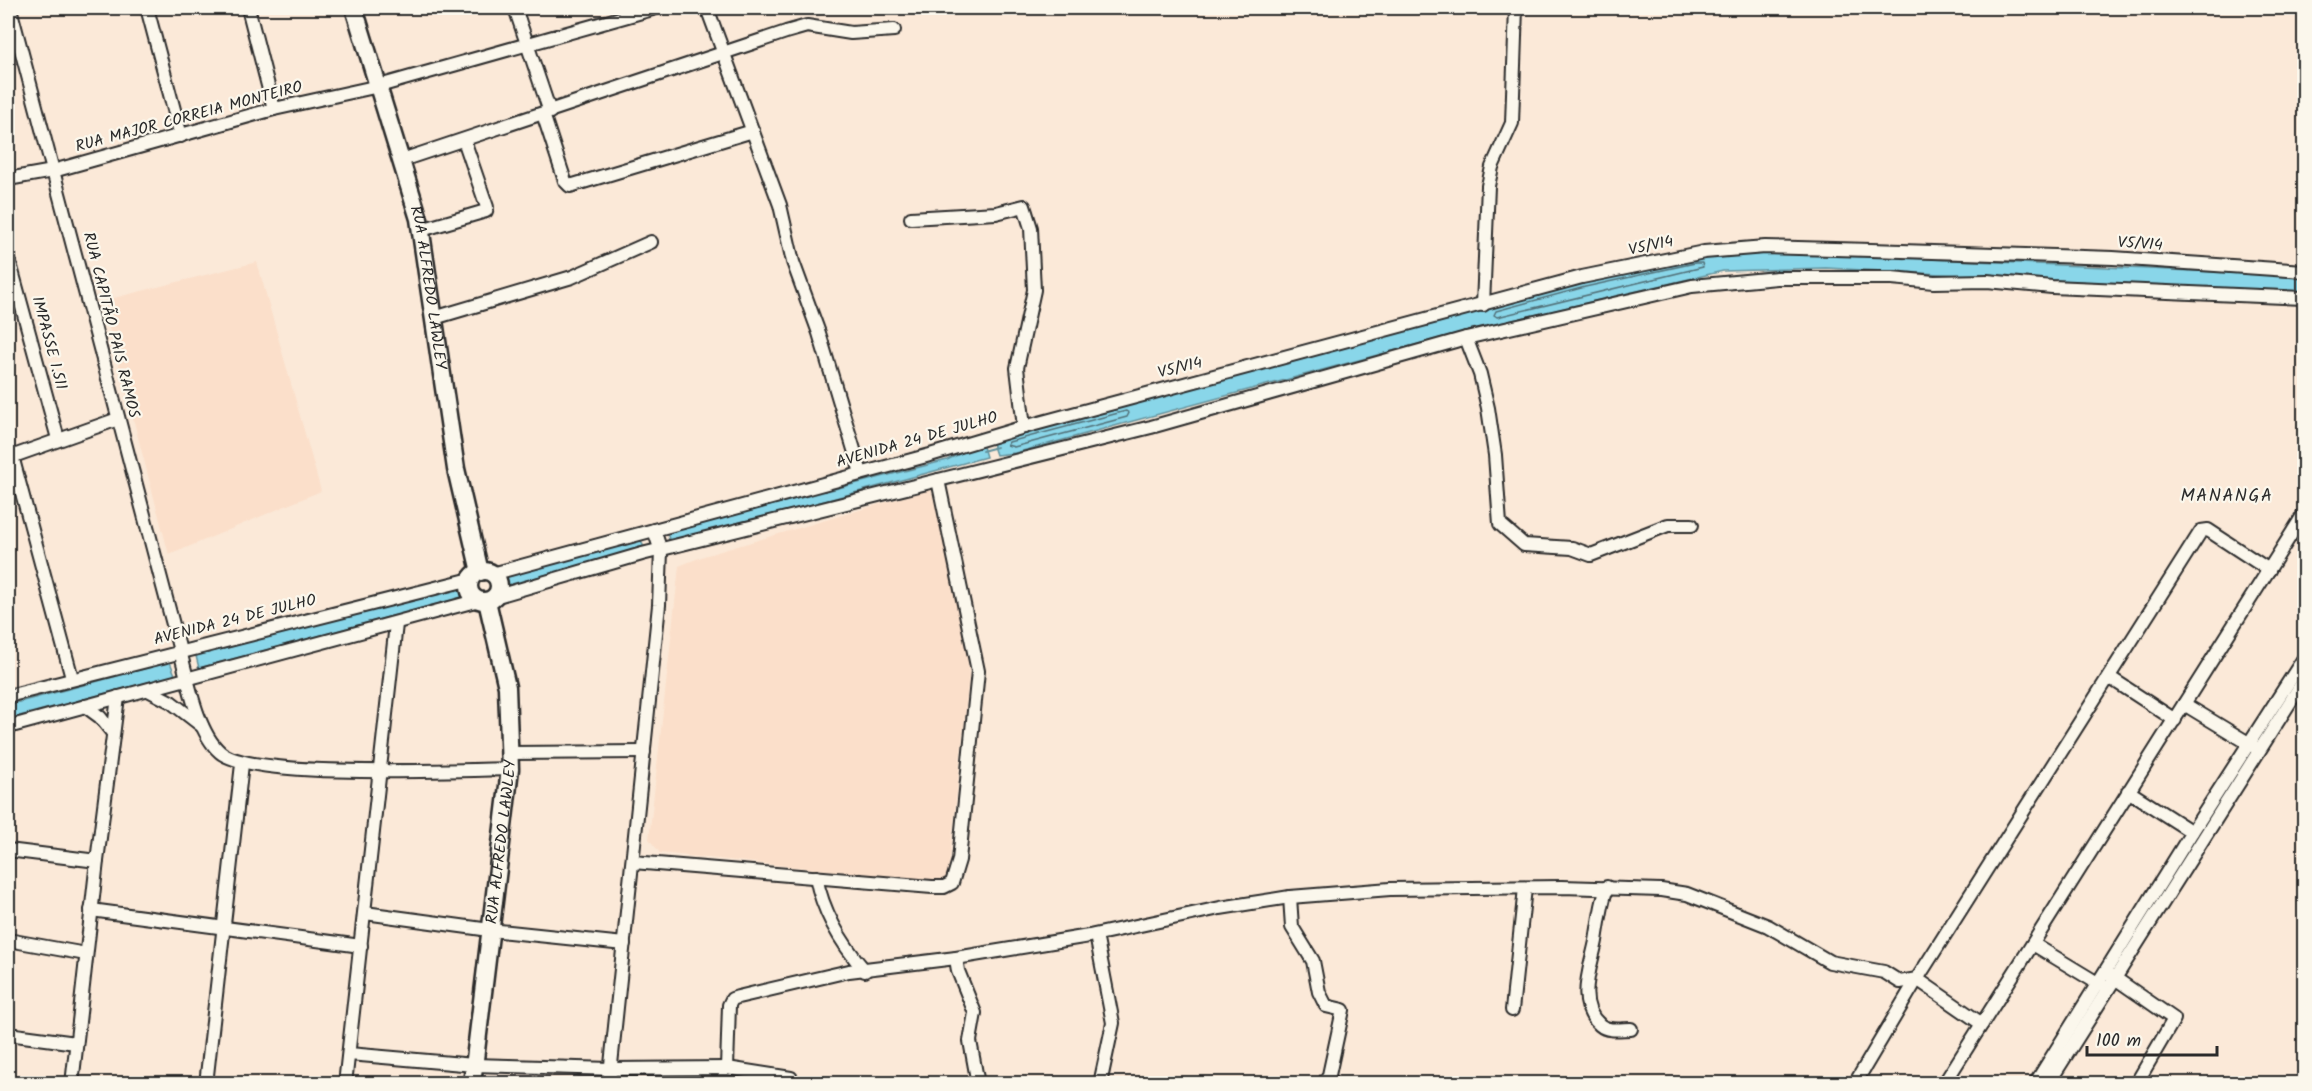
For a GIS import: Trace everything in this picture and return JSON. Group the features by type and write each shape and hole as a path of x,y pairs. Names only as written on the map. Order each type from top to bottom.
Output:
{"main road":[{"name":"RUA ALFREDO LAWLEY","path":"354,8 402,160 421,230 456,469 481,575"},
{"path":"481,575 498,585 487,599 470,591 481,575"},
{"name":"RUA ALFREDO LAWLEY","path":"472,1083 509,761 507,687 487,599"}],"street":[{"name":"RUA CAPITÃO PAIS RAMOS","path":"10,8 180,651 202,726"},
{"path":"147,8 181,136"},
{"path":"248,8 274,109"},
{"path":"515,8 528,46 565,181 570,186 753,131"},
{"name":"RUA MAJOR CORREIA MONTEIRO","path":"8,179 54,171 274,109 379,86 528,46 656,8"},
{"path":"707,8 780,205 793,262 819,333 861,473"},
{"path":"1483,305 1488,186 1492,167 1512,123 1515,106 1516,8"},
{"path":"402,160 807,26 850,33 894,30"},
{"path":"421,230 486,211 487,207 464,140"},
{"name":"AVENIDA 24 DE JULHO","path":"8,696 654,530 1024,427 1017,368 1034,291 1031,228 1024,206 996,213 911,218"},
{"path":"434,318 572,277 651,242"},
{"name":"V5/V14","path":"1024,427 1582,278 1704,252 1765,247 2113,258 2304,271"},
{"name":"IMPASSE 1.511","path":"8,256 58,439"},
{"path":"8,727 661,551 1151,427 1466,338 1692,286 1777,278 1987,281 2063,287 2304,298"},
{"path":"1466,338 1480,374 1488,408 1495,455 1497,516 1500,524 1515,540 1535,547 1572,548 1591,555 1668,525 1692,525"},
{"path":"72,678 10,457 118,419"},
{"path":"633,862 932,887 944,887 952,883 957,874 978,671 938,480"},
{"path":"1944,1083 2304,513"},
{"path":"609,1083 659,605 661,551 654,530"},
{"path":"1857,1080 1917,979 2201,531 2208,530 2269,570"},
{"path":"345,1083 396,624"},
{"path":"2150,911 2192,832 2301,682 2304,658"},
{"path":"2109,677 2175,720"},
{"path":"148,690 171,702 202,726 219,752 242,764 380,772 644,752"},
{"path":"72,1083 96,861 118,697"},
{"path":"2184,704 2255,747"},
{"path":"85,706 100,717 112,732"},
{"path":"2048,1083 2060,1055 2255,747"},
{"path":"206,1083 242,764"},
{"path":"2128,791 2192,832"},
{"path":"8,850 96,861"},
{"path":"816,877 819,892 832,925 848,951 865,971"},
{"path":"1607,887 1599,913 1586,988 1590,1012 1599,1025 1607,1029 1631,1029"},
{"path":"727,1068 729,1005 732,999 849,971 865,971 956,958 1096,935 1220,908 1290,897 1390,889 1607,887 1675,891 1768,926 1830,962 1884,972 1900,982 1917,979 1982,1024"},
{"path":"1512,1010 1525,888"},
{"path":"1290,897 1292,927 1313,961 1319,992 1326,1006 1343,1010 1332,1067 1323,1083"},
{"path":"91,910 361,946"},
{"path":"365,913 490,930 624,944"},
{"path":"1096,935 1113,1023 1100,1083"},
{"path":"8,940 86,954"},
{"path":"2033,944 2103,986"},
{"path":"956,958 958,971 975,1014 970,1041 978,1083"},
{"path":"2110,975 2174,1018 2136,1083"},
{"path":"8,1034 76,1043"},
{"path":"349,1054 474,1065 611,1069 727,1068 791,1078"},
{"path":"2035,1083 2060,1055"}],"shaded area":[{"path":"257,262 321,491 169,555 102,301"},
{"path":"931,489 964,619 969,676 948,876 942,882 660,853 649,839 679,566 704,556"}],"water":[{"path":"1773,252 2304,276 2304,293 1826,268 1723,271 1466,331 1015,453 996,455 991,440 1584,282 1694,257"},
{"path":"982,443 986,457 670,543 667,532 947,460"},
{"path":"640,537 644,548 508,585 506,576"},
{"path":"460,586 463,597 199,668 196,656"},
{"path":"170,662 175,675 8,719 8,705"}],"waterway":[{"path":"982,451 997,447"}],"district":[{"name":"MANANGA","path":"2227,496"}]}
